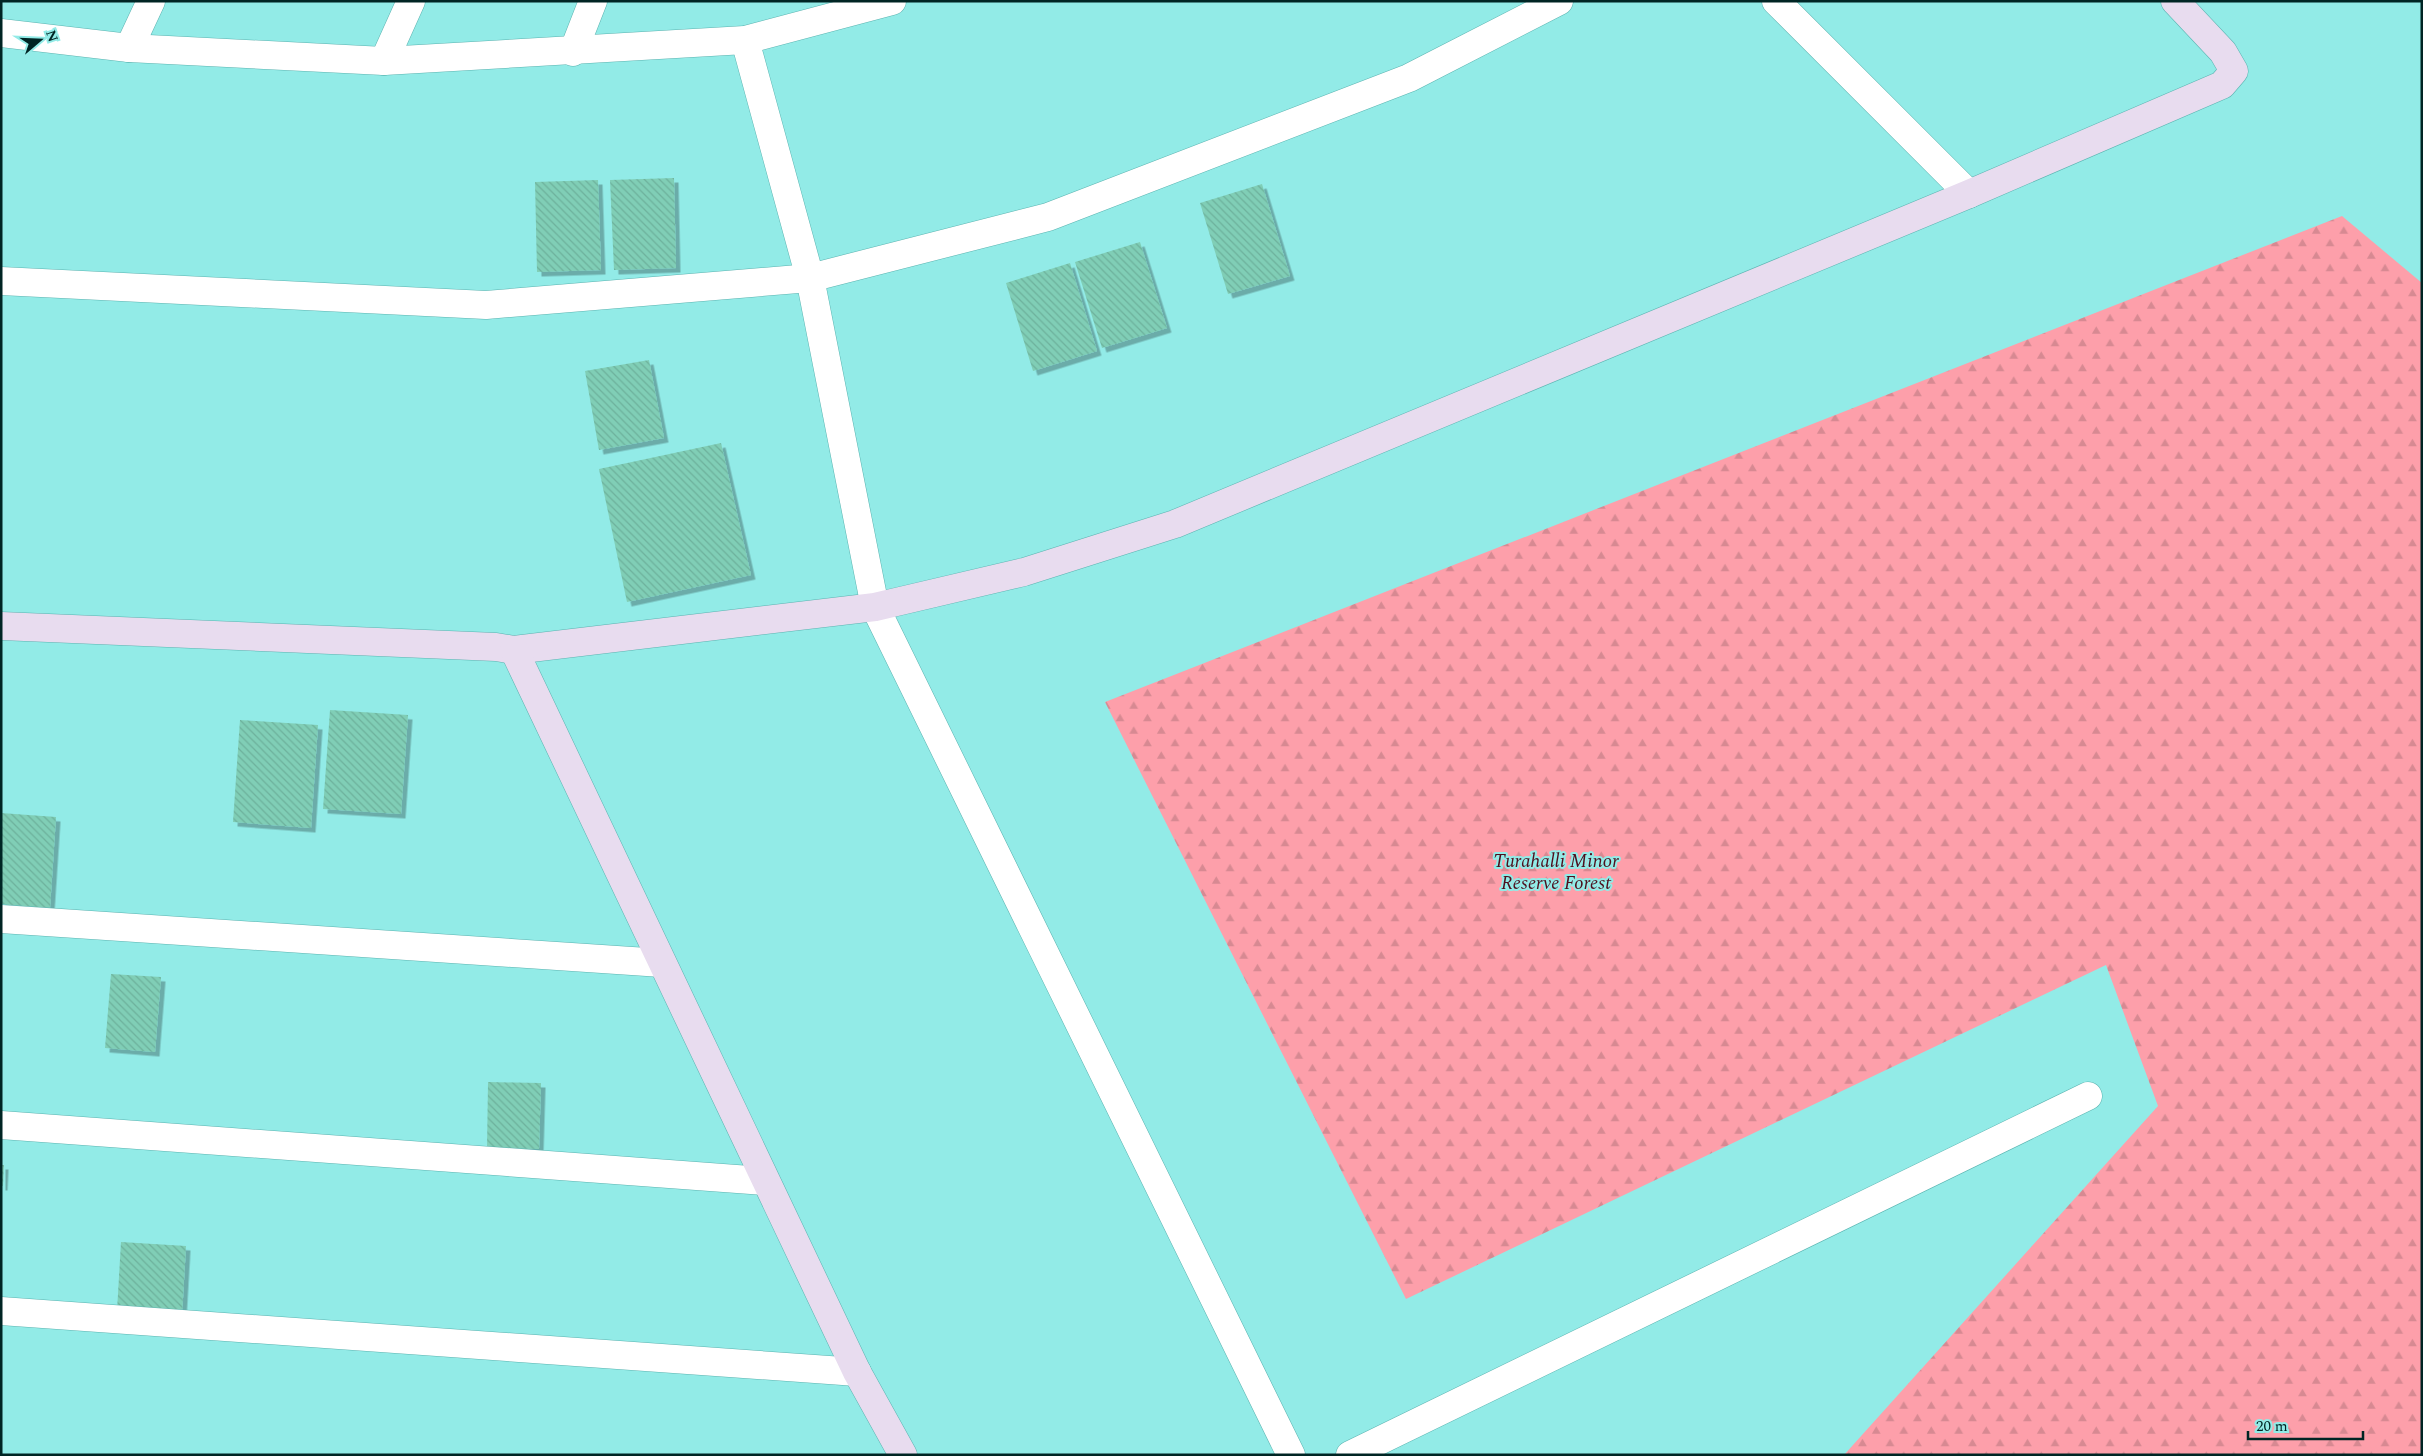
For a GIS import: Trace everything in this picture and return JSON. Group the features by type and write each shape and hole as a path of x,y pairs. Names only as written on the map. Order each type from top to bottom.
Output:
{"street":[{"path":"129,48 151,1"},
{"path":"384,61 411,1"},
{"path":"573,52 593,1"},
{"path":"1,33 129,48 384,61 573,52 744,40 892,1"},
{"path":"1,281 486,306 810,278 1048,217 1409,78 1558,1"},
{"path":"1776,1 1969,194"},
{"path":"1,626 496,647 514,650 875,606 1024,572 1175,524 1969,194 2222,85 2234,70 2224,52 2175,1"},
{"path":"744,40 810,278 875,606 1291,1455"},
{"path":"514,650 857,1372 903,1455"},
{"path":"1,919 662,963"},
{"path":"1350,1455 2088,1096"},
{"path":"1,1125 765,1181"},
{"path":"1,1311 857,1372"}],"green space":[{"name":"Turahalli Minor Reserve Forest","path":"2342,216 2422,283 2422,1455 1844,1455 2158,1106 2106,965 1406,1299 1105,702"}],"building":[{"path":"674,178 676,268 614,270 610,180"},
{"path":"598,180 601,270 537,272 535,182"},
{"path":"1262,184 1290,276 1228,294 1200,203"},
{"path":"1140,242 1167,328 1102,348 1075,262"},
{"path":"1070,263 1097,351 1033,371 1006,283"},
{"path":"649,360 664,438 599,450 585,371"},
{"path":"721,443 751,575 627,602 599,469"},
{"path":"330,710 408,715 401,814 323,809"},
{"path":"240,720 318,725 311,828 233,822"},
{"path":"1,813 56,817 50,908 1,904"},
{"path":"111,974 161,977 155,1052 105,1048"},
{"path":"488,1082 541,1083 539,1149 487,1148"},
{"path":"1,1165 4,1165 3,1186 1,1186"},
{"path":"121,1242 186,1246 182,1315 117,1311"}]}
